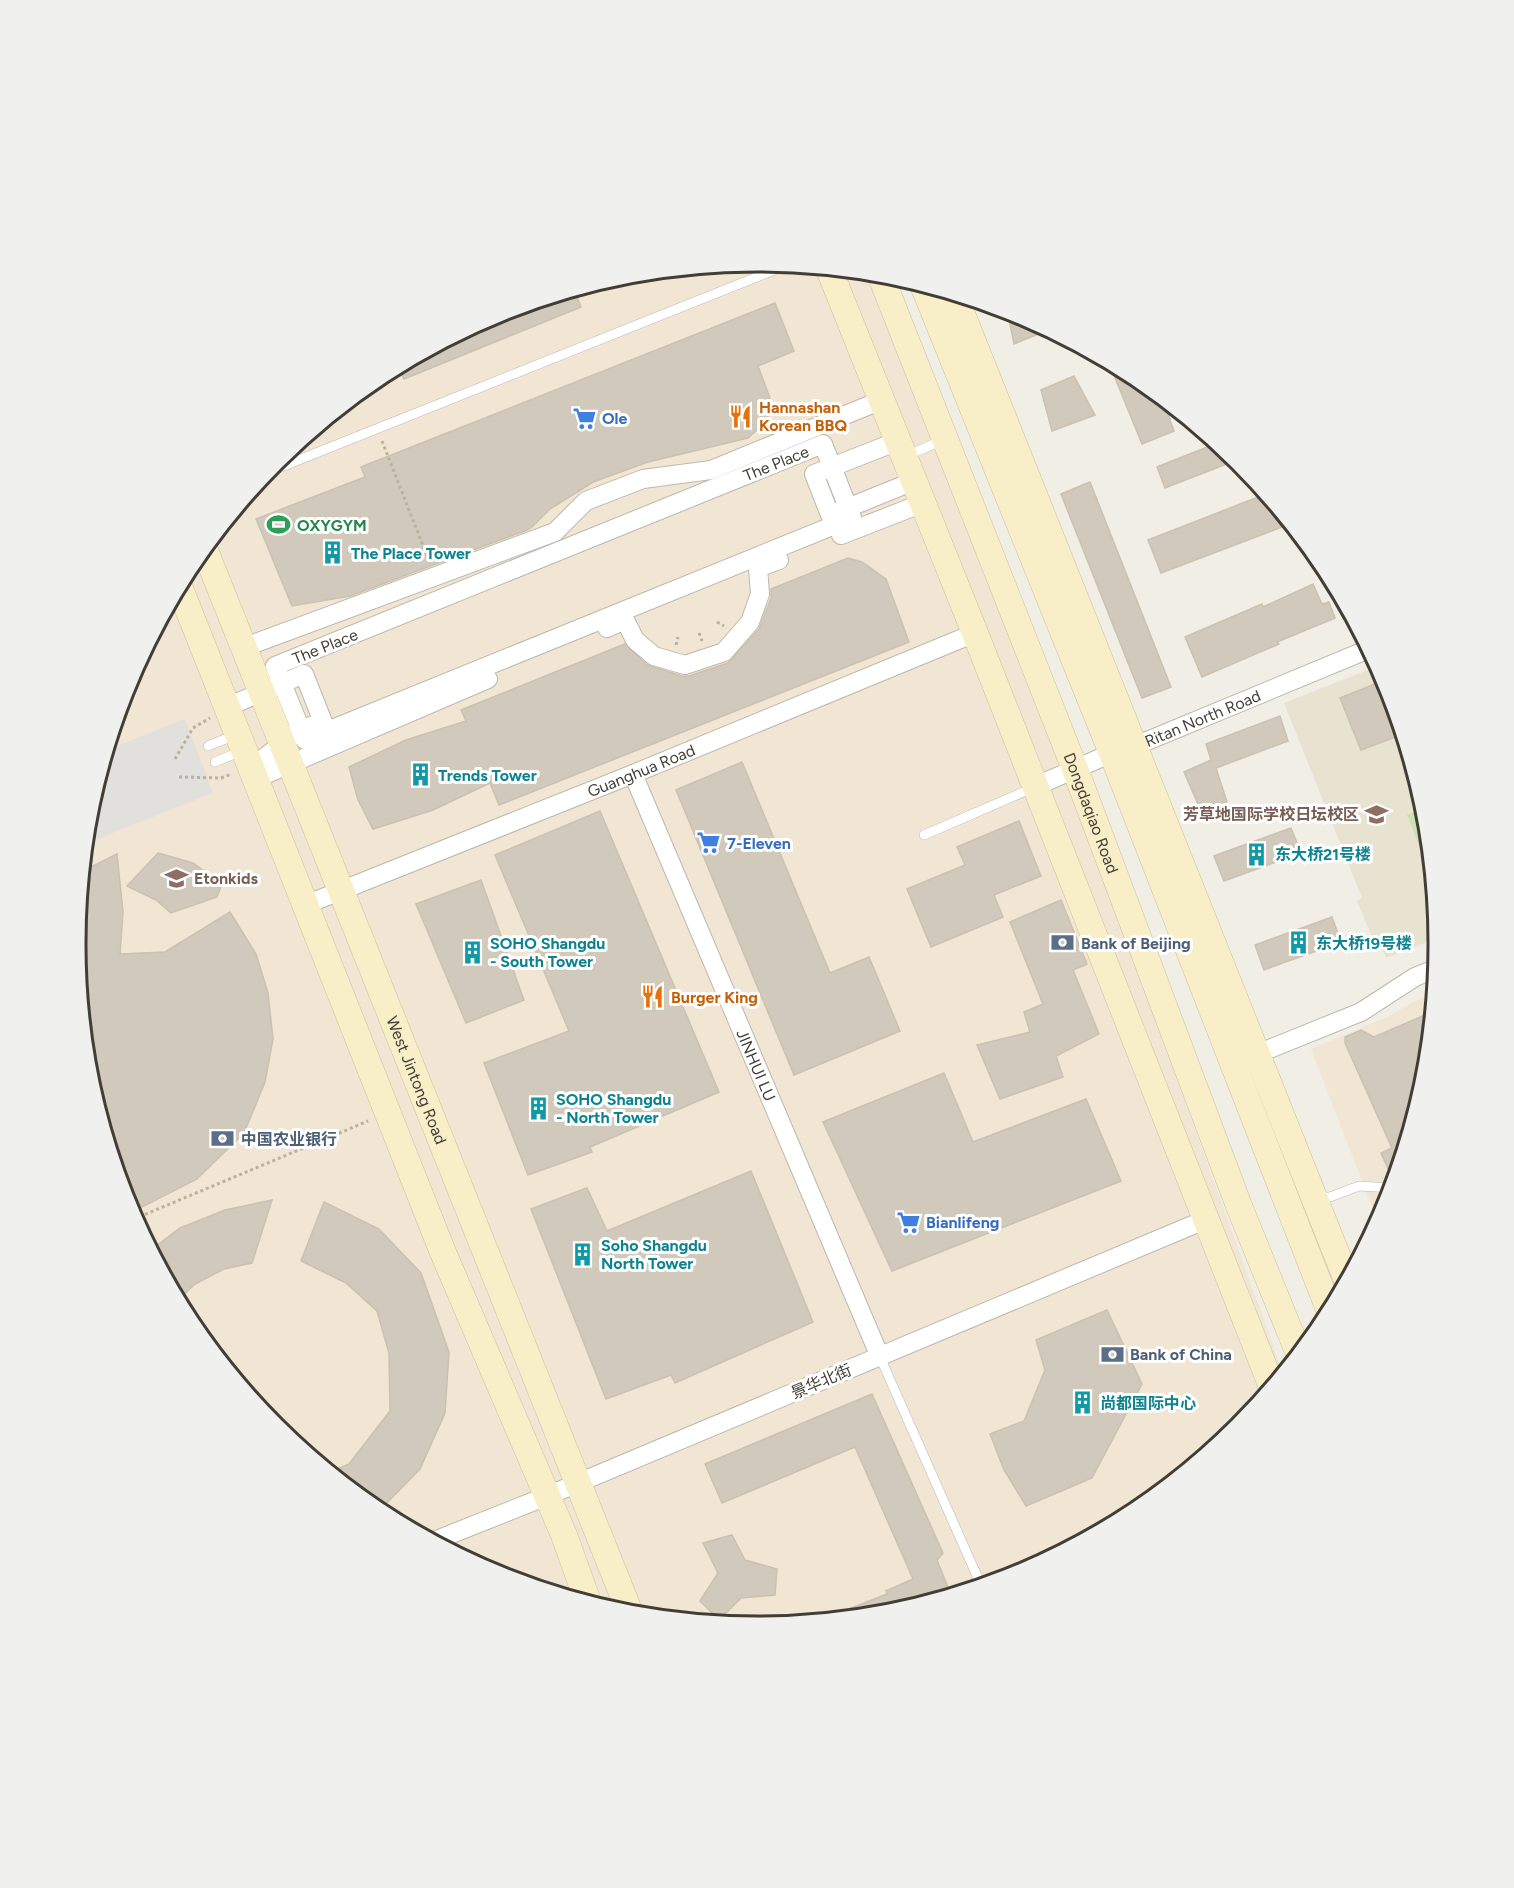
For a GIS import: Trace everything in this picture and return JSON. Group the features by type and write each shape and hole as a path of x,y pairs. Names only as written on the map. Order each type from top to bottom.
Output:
{"main road":[{"path":"832,277 1036,786 1269,1379"},
{"name":"Dongdaqiao Road","path":"884,284 1076,769 1239,1206 1295,1345"},
{"path":"927,294 1257,1054 1344,1271"},
{"path":"957,303 1326,1300"},
{"name":"West Jintong Road","path":"209,557 272,688 341,891 626,1603"},
{"path":"183,596 442,1250 564,1535 585,1593"},
{"path":"1159,1099 1176,1039"}],"street":[{"path":"253,644 555,532 586,501 596,497 643,479 711,470 882,400"},
{"name":"The Place","path":"272,688 275,666 823,444 848,508"},
{"path":"832,467 901,449"},
{"path":"291,746 852,518 848,508 918,492"},
{"path":"247,758 291,746 626,620 635,640 654,656 685,665 723,651 750,622 760,594 758,568 918,492"},
{"name":"Guanghua Road","path":"305,905 633,774 975,633"},
{"name":"Ritan North Road","path":"1036,786 1362,653"},
{"path":"227,707 304,674 323,722 291,746"},
{"name":"JINHUI LU","path":"633,774 880,1357"},
{"path":"1257,1054 1361,1012 1415,977 1427,972"},
{"name":"景华北街","path":"443,1537 1207,1219"}],"lane":[{"path":"286,465 768,273"},
{"path":"901,449 945,439"},
{"path":"208,746 247,758"},
{"path":"215,762 247,758"},
{"path":"924,835 1036,786"},
{"path":"1314,1197 1330,1197 1359,1186 1382,1187"},
{"path":"880,1357 978,1578"}],"path":[{"path":"377,429 435,576"},
{"path":"175,759 193,728 227,707"},
{"path":"143,1215 388,1113"}],"shaded area":[{"path":"757,272 845,278 891,286 1280,1365 1232,1419 1166,1477 1093,1526 1014,1564 973,1580 888,1603 801,1614 757,1616 713,1614 626,1603 541,1580 500,1564 421,1526 384,1502 348,1477 282,1419 224,1353 199,1317 175,1280 137,1201 108,1118 98,1075 91,1032 86,944 91,856 98,813 121,728 137,687 175,608 199,571 224,535 282,469 348,411 384,386 421,362 500,324 583,295 626,285 669,278"},
{"name":"芳草地国际学校日坛校区","path":"1369,669 1393,728 1416,813 1423,856 1428,942 1386,958 1378,938 1373,939 1357,901 1362,898 1284,703"},
{"path":"185,719 213,793 94,841 98,813 115,747"},
{"path":"1426,996 1416,1075 1393,1160 1373,1210 1311,1049 1389,1016"}],"green space":[{"path":"1416,812 1423,856 1407,815"}],"building":[{"path":"577,297 581,307 404,379 402,374 460,342 541,308"},
{"path":"775,303 794,351 758,366 770,398 768,420 748,438 648,462 593,482 550,509 527,530 350,596 292,606 256,519 365,477 361,467"},
{"path":"1010,322 1037,334 1014,344"},
{"path":"1074,376 1095,415 1052,431 1041,390"},
{"path":"1114,376 1167,412 1174,431 1142,444"},
{"path":"1208,447 1227,464 1165,488 1157,467"},
{"path":"1090,482 1171,687 1142,698 1061,494"},
{"path":"1258,497 1283,527 1161,573 1148,540"},
{"path":"848,558 862,562 886,579 909,642 499,805 490,783 433,810 373,829 358,800 349,767 406,740 466,721 461,710 625,644 647,665 682,676 689,676 728,663 759,629 771,598 771,589"},
{"path":"1313,584 1322,604 1329,602 1335,618 1202,677 1185,637 1262,604 1263,607"},
{"path":"1376,684 1396,737 1361,750 1340,698"},
{"path":"1280,716 1288,741 1216,768 1227,802 1201,811 1184,772 1211,760 1206,744"},
{"path":"742,762 830,973 869,957 900,1031 794,1075 676,790"},
{"path":"600,811 719,1092 590,1147 592,1152 528,1175 484,1063 569,1031 495,855"},
{"path":"1019,821 1041,876 994,895 1003,917 931,947 907,889 965,865 957,847"},
{"name":"东大桥21号楼","path":"1291,828 1301,853 1224,881 1214,856"},
{"name":"Etonkids","path":"158,853 193,863 222,884 217,897 171,913 156,900 127,886"},
{"path":"117,854 123,912 120,954 165,952 230,912 256,954 268,993 273,1039 265,1082 244,1133 197,1179 140,1208 121,1160 108,1118 91,1032 86,944 90,868"},
{"name":"SOHO Shangdu - South Tower","path":"481,880 524,1000 466,1023 416,904"},
{"path":"1061,900 1087,964 1073,970 1099,1034 1056,1056 1063,1077 1000,1099 977,1045 1030,1032 1024,1012 1043,1004 1010,922"},
{"name":"东大桥19号楼","path":"1332,917 1341,942 1264,970 1255,945"},
{"path":"1425,1015 1416,1075 1406,1118 1389,1171 1381,1153 1392,1148 1345,1043 1345,1037 1361,1030 1374,1037"},
{"path":"944,1073 973,1142 1086,1099 1121,1181 892,1271 823,1122"},
{"path":"751,1171 813,1322 675,1383 671,1375 606,1399 531,1209 587,1188 607,1231"},
{"path":"272,1200 252,1263 224,1269 195,1284 184,1294 157,1245 180,1228 225,1210"},
{"path":"324,1202 379,1229 421,1273 449,1352 445,1413 420,1469 386,1504 338,1469 349,1464 390,1411 389,1353 377,1311 346,1283 301,1261"},
{"name":"尚都国际中心","path":"1107,1310 1142,1384 1092,1478 1026,1506 1004,1470 990,1434 1024,1421 1045,1370 1036,1340"},
{"path":"872,1394 943,1553 937,1560 948,1588 888,1603 847,1610 887,1594 886,1591 913,1579 855,1447 722,1503 705,1464"},
{"path":"732,1535 745,1560 777,1569 775,1595 741,1598 724,1615 713,1614 700,1601 718,1573 703,1543"}],"place":[{"name":"Hannashan Korean BBQ","path":"741,416"},
{"name":"Ole","path":"584,418"},
{"name":"OXYGYM","path":"279,525"},
{"name":"The Place Tower","path":"333,553"},
{"name":"Trends Tower","path":"420,775"},
{"name":"芳草地国际学校日坛校区","path":"1377,814"},
{"name":"7-Eleven","path":"709,843"},
{"name":"东大桥21号楼","path":"1257,854"},
{"name":"Etonkids","path":"176,878"},
{"name":"Bank of Beijing","path":"1063,943"},
{"name":"东大桥19号楼","path":"1298,943"},
{"name":"SOHO Shangdu - South Tower","path":"472,952"},
{"name":"Burger King","path":"653,997"},
{"name":"SOHO Shangdu - North Tower","path":"538,1108"},
{"name":"中国农业银行","path":"223,1139"},
{"name":"Bianlifeng","path":"908,1222"},
{"name":"Soho Shangdu North Tower","path":"583,1254"},
{"name":"Bank of China","path":"1112,1354"},
{"name":"尚都国际中心","path":"1082,1403"}]}
